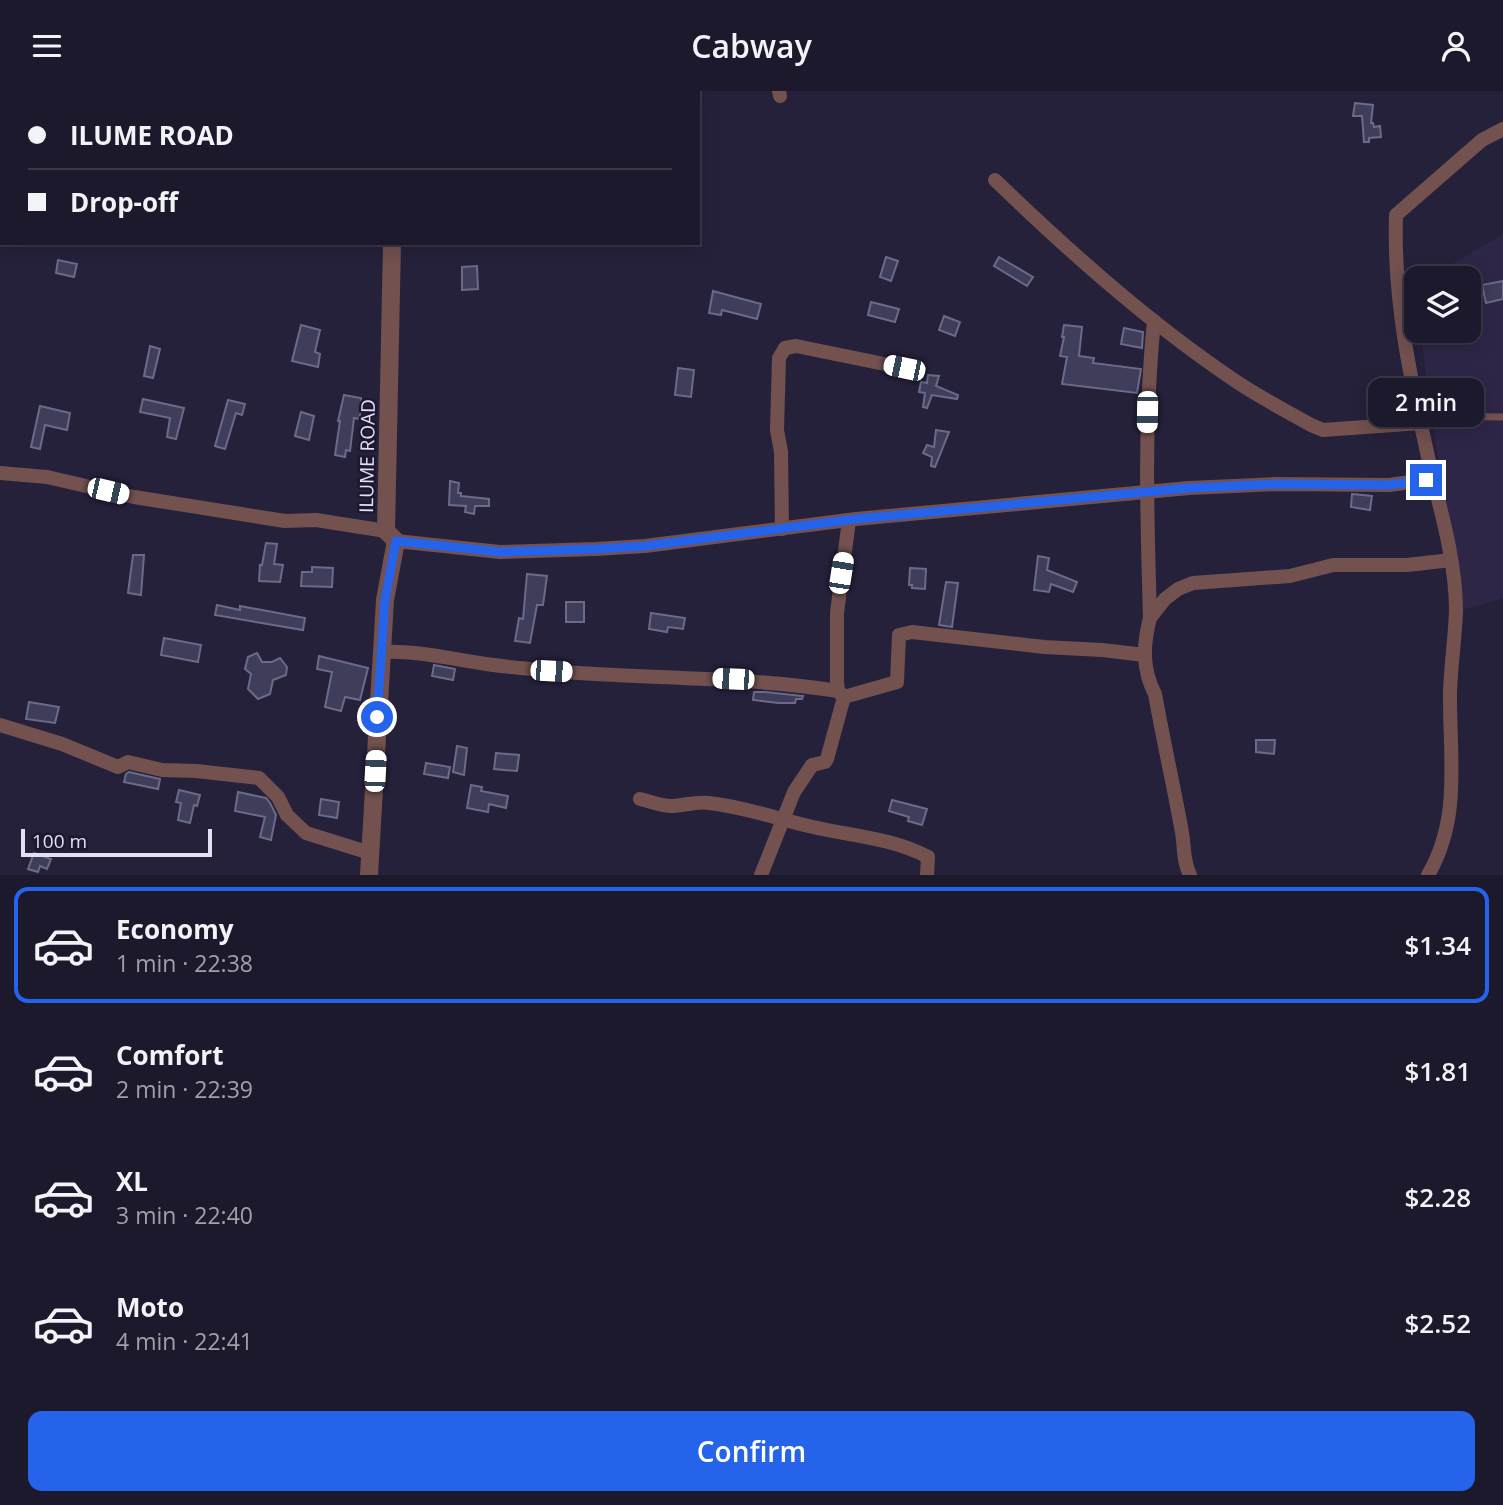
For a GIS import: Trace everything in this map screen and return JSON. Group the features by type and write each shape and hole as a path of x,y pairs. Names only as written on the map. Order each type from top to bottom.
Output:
{"street":[{"path":"1428,875 1444,843 1450,815 1450,691 1456,610 1451,559 1401,327 1395,246 1396,215 1482,140 1503,129"},
{"path":"995,180 1065,247 1154,321 1239,384 1323,430 1421,426"},
{"name":"ILUME ROAD","path":"369,875 380,652 391,536 393,245"},
{"path":"1154,321 1148,384 1146,492 1150,618 1145,655 1148,682 1155,694 1182,831 1183,856 1190,875"},
{"path":"782,529 781,452 777,430 779,358 785,348 796,346 904,368"},
{"path":"0,473 47,477 134,497 285,521 316,520 391,536 500,552 645,546 849,520 1146,492 1275,484 1389,485 1433,479"},
{"path":"761,875 794,792 812,765 827,759 841,694 837,613 849,520"},
{"path":"1150,618 1165,599 1178,589 1194,583 1290,576 1333,565 1407,565 1451,559"},
{"path":"380,652 400,651 551,671 790,684 841,694 897,682 900,635 912,632 1145,655"},
{"path":"0,725 62,744 118,767 128,762 162,771 196,771 259,778 278,797 287,815 306,833 370,853"},
{"path":"640,799 670,806 692,802 711,803 768,813 784,820 909,847 928,857 929,869 926,875"}],"lane":[{"path":"1421,426 1443,418 1503,417"}],"shaded area":[{"path":"1503,234 1503,598 1462,610 1422,343 1481,343 1481,266 1449,266"}],"building":[{"path":"1355,103 1373,105 1371,123 1374,127 1380,126 1381,137 1369,138 1369,142 1364,142 1362,116 1353,116"},
{"path":"886,257 898,261 891,281 880,277"},
{"path":"999,257 1033,277 1027,286 994,266"},
{"path":"58,260 77,264 74,277 56,273"},
{"path":"477,266 478,289 462,290 462,267"},
{"path":"1503,281 1503,299 1486,303 1482,285"},
{"path":"713,291 761,304 757,319 722,310 721,315 709,313"},
{"path":"871,302 899,309 895,322 868,315"},
{"path":"944,316 960,322 955,336 939,330"},
{"path":"301,325 320,330 315,352 320,354 318,367 292,361"},
{"path":"1064,325 1082,327 1079,356 1094,358 1093,363 1141,369 1137,393 1062,384 1067,357 1060,356"},
{"path":"1124,328 1143,332 1142,348 1121,344"},
{"path":"150,346 160,349 153,378 144,376"},
{"path":"678,368 694,370 691,397 675,395"},
{"path":"928,375 939,376 936,386 958,395 957,399 932,395 927,408 923,407 925,393 919,392 921,382 927,383"},
{"path":"344,395 361,398 362,407 359,419 354,418 350,451 346,450 345,457 335,455"},
{"path":"143,399 184,408 176,439 167,437 170,418 140,412"},
{"path":"228,400 245,404 242,415 236,413 225,449 215,446"},
{"path":"40,406 70,413 67,430 45,425 40,449 31,447"},
{"path":"301,412 314,416 309,440 295,436"},
{"path":"936,430 949,432 935,467 931,466 932,457 923,453 927,445 934,447"},
{"path":"450,481 459,483 458,493 461,493 461,496 489,499 489,506 475,506 474,514 465,512 466,506 449,505"},
{"path":"1352,494 1372,496 1370,510 1351,507"},
{"path":"266,543 277,544 274,564 283,565 280,582 259,581"},
{"path":"133,555 144,555 141,595 128,593"},
{"path":"1038,556 1049,558 1047,570 1077,582 1073,592 1051,584 1049,592 1034,590"},
{"path":"312,567 333,568 332,587 301,586 302,572 312,572"},
{"path":"910,568 926,569 925,589 912,588 912,585 909,585"},
{"path":"527,574 547,576 543,605 537,605 530,643 515,641 519,618 523,619"},
{"path":"946,582 958,583 952,627 939,625"},
{"path":"566,602 584,602 584,622 566,622"},
{"path":"217,605 240,610 240,606 305,618 303,630 215,615"},
{"path":"651,613 685,618 683,629 668,627 667,632 649,629"},
{"path":"164,638 201,645 198,662 161,655"},
{"path":"257,653 262,662 272,662 280,658 287,667 286,675 273,680 270,694 258,699 248,689 251,674 245,669 248,657"},
{"path":"319,656 368,668 360,700 345,697 341,711 325,707 332,672 317,669"},
{"path":"434,665 455,669 453,680 432,676"},
{"path":"754,692 803,696 802,699 796,699 795,703 778,703 753,700"},
{"path":"29,702 59,707 55,723 26,719"},
{"path":"1256,740 1275,740 1274,754 1256,752"},
{"path":"457,746 467,748 464,775 453,772"},
{"path":"496,753 519,755 517,771 494,769"},
{"path":"426,763 450,767 448,778 424,774"},
{"path":"129,772 160,779 158,789 124,782"},
{"path":"471,785 482,787 481,791 508,796 506,808 489,804 488,812 467,808"},
{"path":"179,790 200,795 197,806 194,805 190,823 178,820 181,803 176,802"},
{"path":"238,792 266,798 270,803 276,815 271,840 260,837 265,817 235,811"},
{"path":"321,799 339,802 337,818 319,815"},
{"path":"892,800 927,809 922,825 908,821 909,817 889,811"},
{"path":"34,853 51,859 47,869 40,866 38,872 28,869"}],"route":[{"path":"377,717 385,600 396,541 500,552 596,549 645,546 856,519 1189,488 1275,484 1389,485 1426,480"}]}
